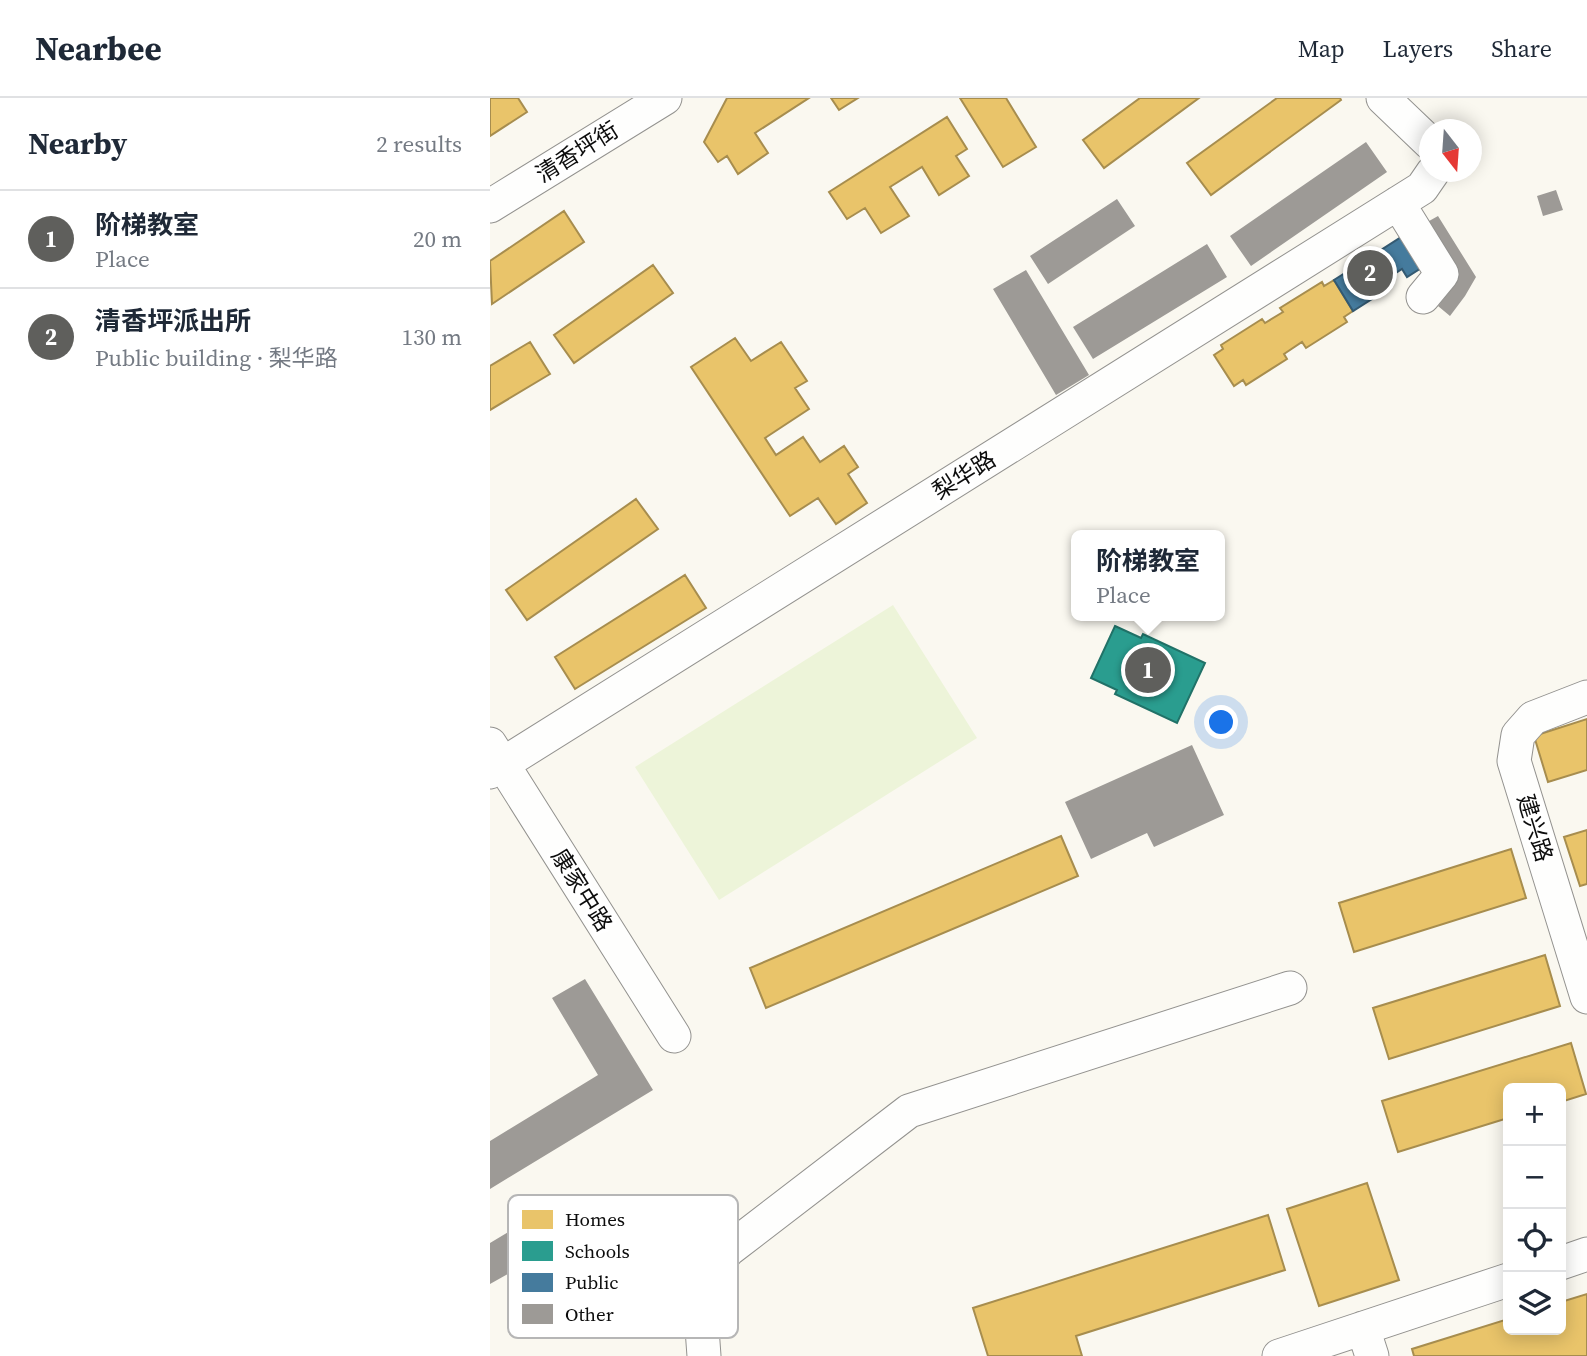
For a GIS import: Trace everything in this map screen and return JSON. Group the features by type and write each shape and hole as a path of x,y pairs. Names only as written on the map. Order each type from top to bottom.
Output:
{"street":[{"name":"清香坪街","path":"490,206 664,98"},
{"path":"1383,98 1419,132"},
{"name":"梨华路","path":"494,760 1398,203 1422,188 1426,182"},
{"path":"1398,203 1442,274 1423,297"},
{"name":"建兴路","path":"1587,697 1533,718 1518,735 1514,761 1587,997"},
{"name":"康家中路","path":"494,760 674,1036"},
{"path":"738,1242 909,1111 1290,988"},
{"path":"1566,1261 1587,1254"},
{"path":"1279,1356 1368,1342 1503,1282"},
{"path":"703,1338 705,1356"}],"green space":[{"path":"893,605 977,738 719,900 635,767"}],"building: Homes":[{"path":"490,98 518,98 527,112 490,136"},
{"path":"727,98 809,98 755,133 768,153 738,174 727,156 718,162 704,142"},
{"path":"831,98 858,98 839,110"},
{"path":"960,98 1006,98 1036,147 1003,167"},
{"path":"1140,98 1199,98 1104,168 1083,140"},
{"path":"1277,98 1341,100 1211,195 1187,163"},
{"path":"947,117 967,149 956,156 969,176 939,195 922,167 890,187 909,216 881,233 865,208 847,219 829,192"},
{"path":"564,211 584,242 492,304 490,261"},
{"path":"653,265 673,293 574,363 554,335"},
{"path":"1334,280 1353,311 1344,317 1347,322 1306,348 1302,342 1284,354 1287,359 1246,385 1243,380 1234,386 1214,355 1223,349 1221,345 1262,319 1265,323 1283,312 1280,308 1322,282 1324,286"},
{"path":"735,338 751,361 781,342 807,381 795,388 809,409 765,438 776,455 803,437 820,462 844,446 858,467 848,474 867,503 836,524 818,498 790,516 691,367"},
{"path":"530,342 550,374 490,410 490,366"},
{"path":"636,499 658,529 527,620 506,590"},
{"path":"685,575 706,608 575,689 555,657"},
{"path":"1587,719 1587,770 1548,782 1534,736"},
{"path":"1587,830 1587,884 1580,886 1564,837"},
{"path":"1061,836 1078,876 766,1008 750,968"},
{"path":"1511,849 1526,898 1354,952 1339,903"},
{"path":"1545,955 1560,1006 1389,1059 1373,1008"},
{"path":"1571,1043 1586,1094 1566,1100 1566,1083 1503,1083 1503,1120 1398,1152 1382,1101"},
{"path":"1367,1183 1399,1280 1319,1306 1287,1209"},
{"path":"1268,1215 1285,1270 1076,1336 1082,1356 988,1356 973,1308"},
{"path":"1587,1294 1587,1356 1414,1356 1412,1349 1503,1321 1503,1335 1566,1335 1566,1300"}],"building: Schools":[{"path":"1115,626 1141,638 1143,634 1205,663 1177,723 1115,694 1117,690 1091,678"}],"building: Public":[{"path":"1406,234 1426,265 1407,277 1402,269 1367,292 1372,299 1353,311 1334,280"}],"building: Other":[{"path":"1366,142 1387,172 1251,266 1230,236"},
{"path":"1556,190 1563,210 1543,216 1537,196"},
{"path":"1117,199 1135,226 1048,284 1030,256"},
{"path":"1438,216 1476,277 1450,316 1438,306 1457,282 1422,225"},
{"path":"1207,244 1227,277 1093,359 1073,327"},
{"path":"1026,270 1089,375 1056,395 993,289"},
{"path":"1192,745 1224,815 1154,847 1147,833 1091,859 1065,802"},
{"path":"585,979 653,1090 490,1189 490,1141 598,1075 552,998"},
{"path":"508,1232 508,1274 490,1284 490,1243"}],"place":[{"name":"清香坪派出所","path":"1370,273"},
{"name":"阶梯教室","path":"1148,670"}]}
